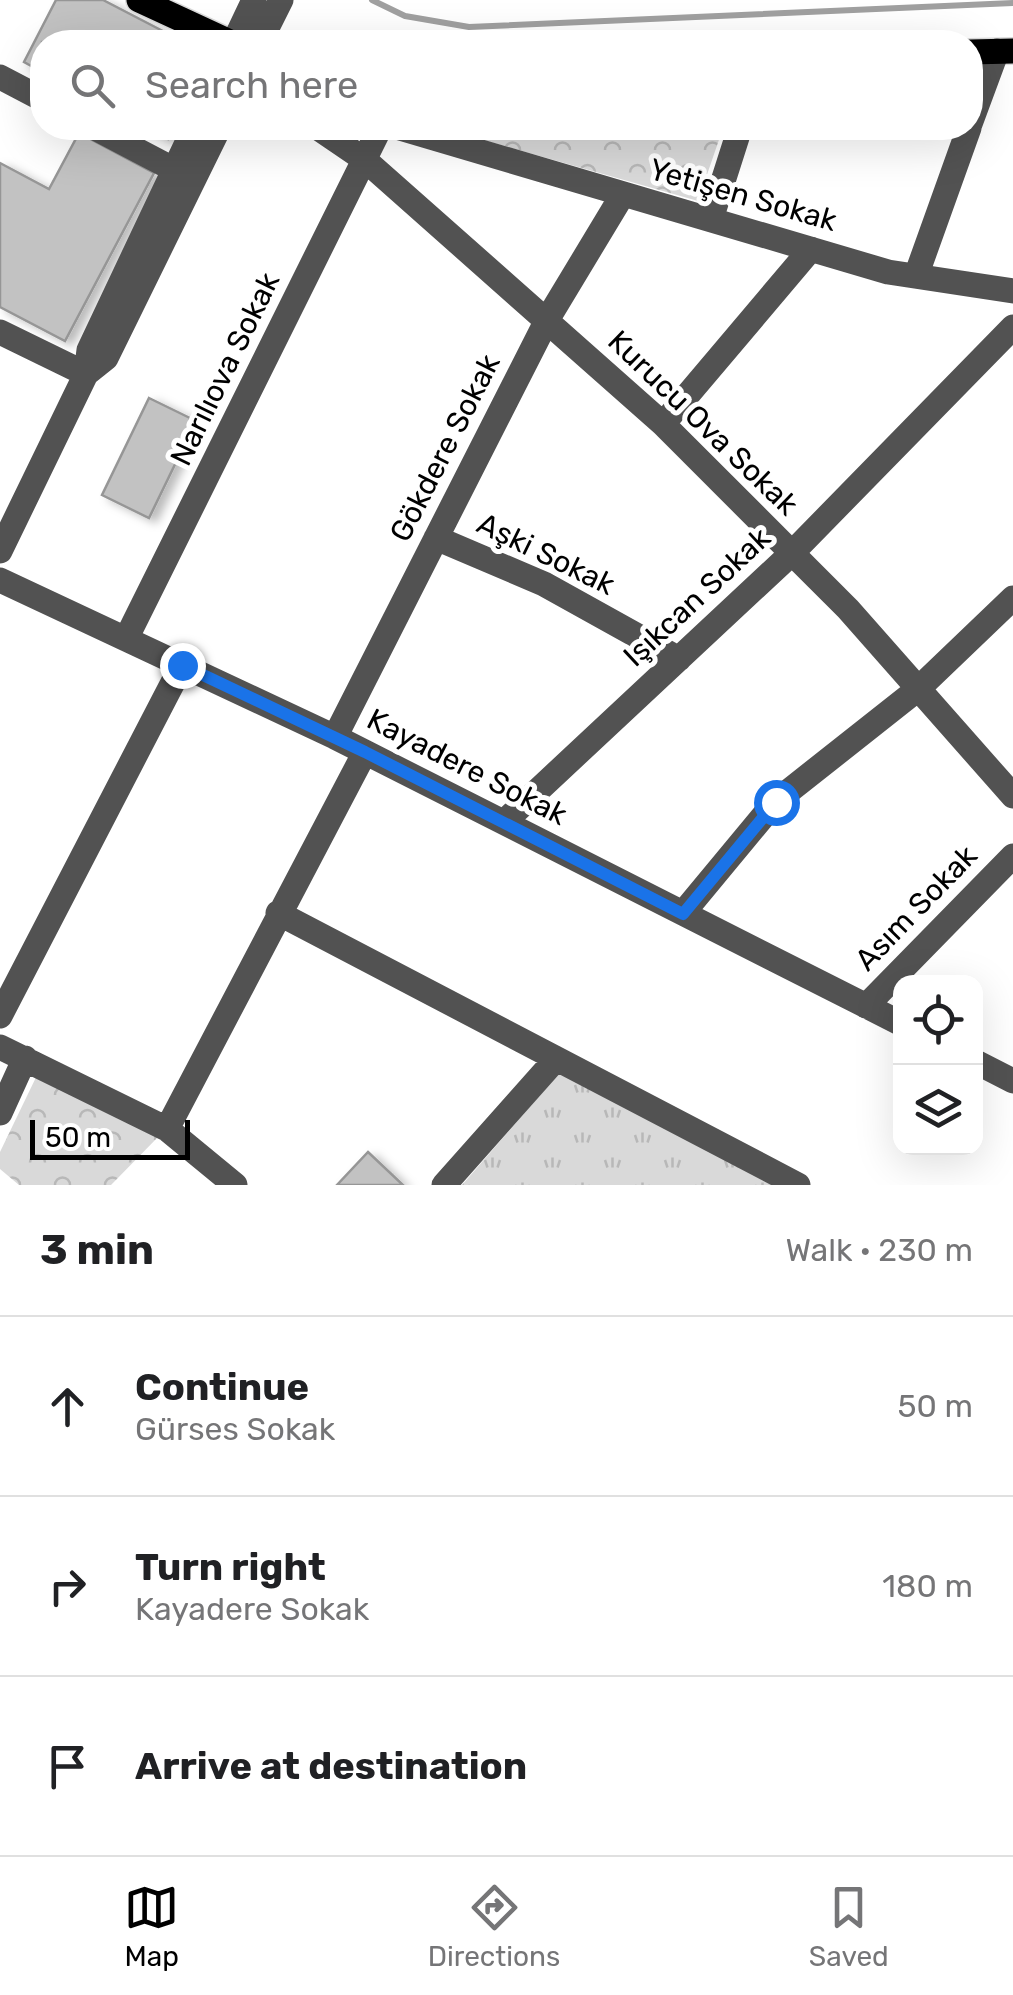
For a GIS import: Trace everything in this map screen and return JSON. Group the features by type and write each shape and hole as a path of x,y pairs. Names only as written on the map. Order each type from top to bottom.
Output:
{"main road":[{"path":"140,0 206,30"}],"street":[{"path":"238,30 254,0"},
{"path":"266,30 280,0"},
{"path":"983,84 993,51"},
{"path":"0,76 30,92"},
{"path":"118,140 175,170"},
{"path":"0,550 86,374 89,350 175,170 201,140"},
{"path":"86,374 106,358 204,140"},
{"name":"Kurucu Ova Sokak","path":"336,140 365,160 663,424 848,609 1013,796"},
{"name":"Narılıova Sokak","path":"126,639 374,140"},
{"name":"Yetişen Sokak","path":"440,140 812,249 916,276 1013,291"},
{"path":"710,219 736,140"},
{"path":"916,276 965,140"},
{"name":"Gökdere Sokak","path":"336,737 547,320 622,194"},
{"path":"663,424 812,249"},
{"name":"Işıkcan Sokak","path":"504,822 791,554 1013,327"},
{"path":"0,332 86,374"},
{"name":"Aşki Sokak","path":"436,538 544,584 679,659"},
{"name":"Kayadere Sokak","path":"0,580 336,737 893,1020"},
{"path":"683,914 776,802 918,688 1013,598"},
{"path":"0,1016 182,665"},
{"path":"167,1129 365,752"},
{"name":"Asım Sokak","path":"866,1006 1013,856"},
{"path":"278,913 798,1185"},
{"path":"0,1048 167,1129 235,1185"},
{"path":"0,1114 24,1058"},
{"path":"444,1185 556,1058"},
{"path":"982,1065 1013,1080"}],"green space":[{"path":"483,140 719,140 698,201"},
{"path":"40,1069 160,1135 111,1185 19,1185 0,1169 0,1152"},
{"path":"561,1071 775,1185 462,1185"}],"building":[{"path":"56,0 103,0 161,30 41,30"},
{"path":"75,140 92,140 154,173 65,341 0,307 0,163 49,189"},
{"path":"149,398 196,421 149,518 102,495"},
{"path":"368,1152 403,1185 337,1185"}],"waterway":[{"path":"372,0 405,16 469,27 1013,3"}],"route":[{"path":"182,665 365,752 683,914 706,881 776,802"}]}
